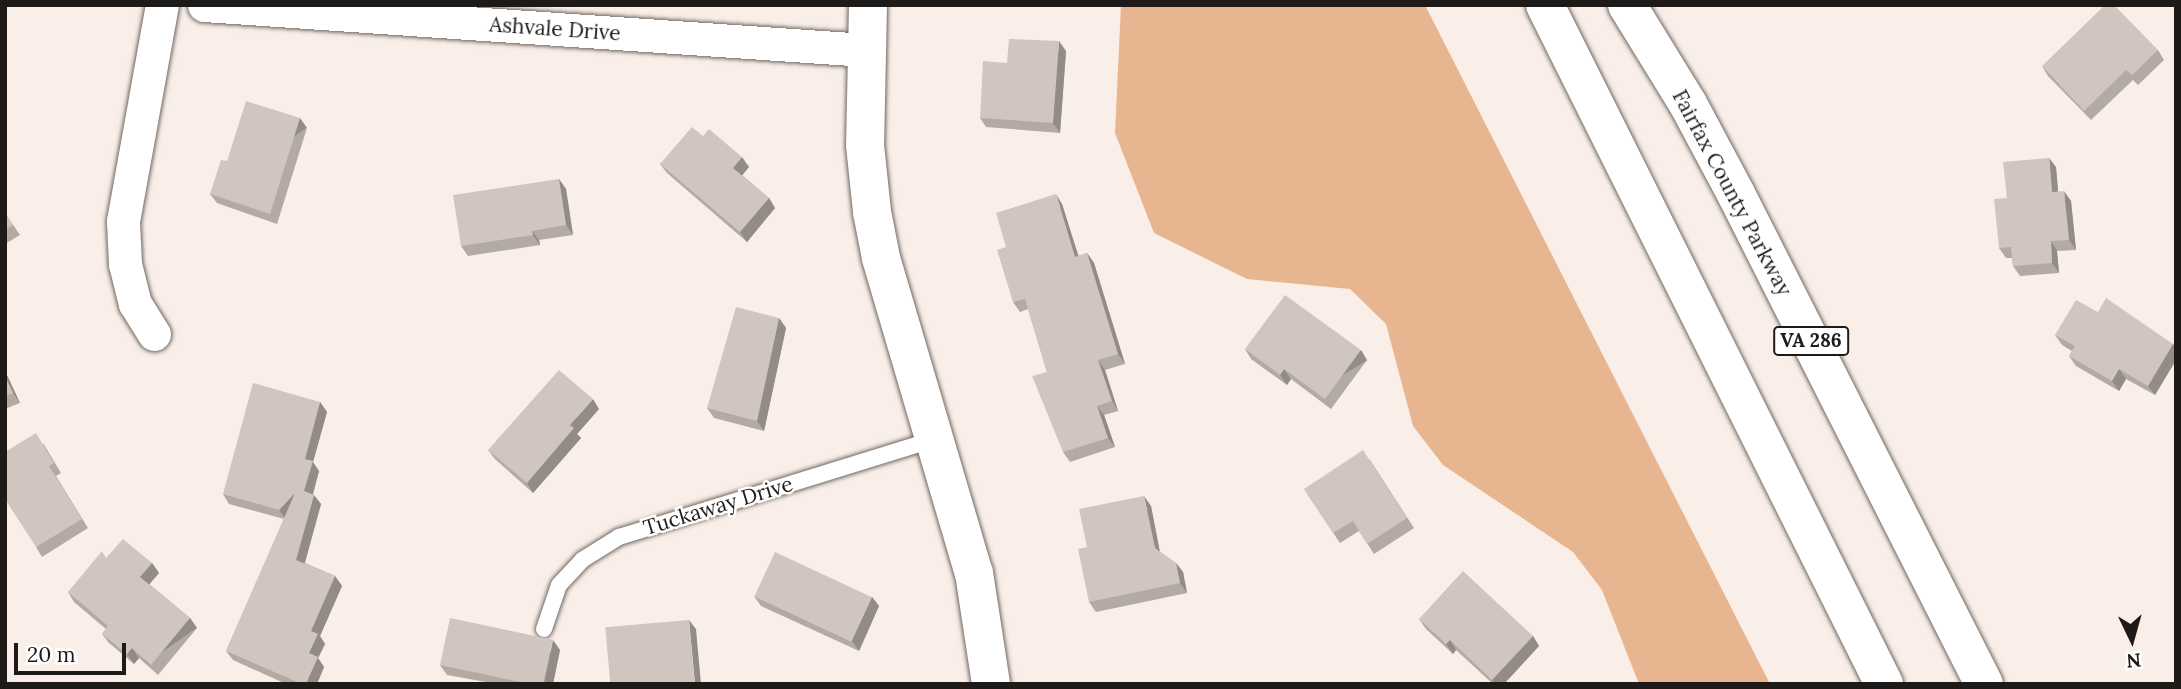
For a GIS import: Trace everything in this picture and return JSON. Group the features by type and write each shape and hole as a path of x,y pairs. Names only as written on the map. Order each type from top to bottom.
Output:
{"main road":[{"path":"868,5 865,145 872,212 881,258 974,573 991,684"},
{"path":"1545,5 1884,684"},
{"name":"Fairfax County Parkway","path":"1627,5 1688,104 1736,194 1984,684"}],"street":[{"path":"153,334 135,304 125,264 123,221 162,5"},
{"name":"Ashvale Drive","path":"204,5 865,50"}],"lane":[{"name":"Tuckaway Drive","path":"544,629 559,585 582,560 619,537 936,439"}],"shaded area":[{"path":"1121,5 1425,5 1770,684 1639,684 1602,590 1573,552 1443,465 1413,426 1386,324 1350,289 1247,279 1154,233 1115,133"}],"building":[{"path":"2105,5 2114,5 2158,50 2132,75 2126,70 2084,111 2042,66"},
{"path":"1009,39 1059,41 1053,123 980,118 983,61 1007,63"},
{"path":"246,101 300,118 270,214 210,194 221,160 227,161"},
{"path":"692,127 703,136 709,129 742,157 733,168 769,198 740,232 660,164"},
{"path":"2049,158 2052,192 2064,191 2069,240 2051,241 2052,263 2013,266 2011,247 1999,248 1994,199 2007,198 2003,162"},
{"path":"559,179 566,225 532,231 533,235 461,246 453,195"},
{"path":"1056,194 1075,257 1087,253 1118,354 1098,360 1112,401 1097,406 1108,438 1063,452 1032,376 1047,372 1025,299 1013,302 997,250 1006,247 996,213"},
{"path":"5,213 13,225 5,230"},
{"path":"1285,295 1361,350 1325,399 1284,369 1280,375 1245,349"},
{"path":"2106,298 2173,344 2148,386 2119,369 2112,381 2069,356 2075,346 2055,335 2076,300 2098,312"},
{"path":"736,307 779,318 757,421 707,408"},
{"path":"559,370 593,399 570,425 574,428 527,483 488,450"},
{"path":"5,376 13,393 5,396"},
{"path":"253,383 320,402 305,459 313,461 304,491 314,495 296,560 335,576 311,631 318,634 309,653 318,657 306,684 226,651 295,493 279,510 223,494"},
{"path":"36,433 54,463 49,466 82,519 36,547 5,499 5,452"},
{"path":"1363,450 1407,518 1367,544 1353,521 1333,533 1304,489"},
{"path":"1144,496 1155,548 1176,563 1180,583 1089,602 1078,549 1087,547 1079,509"},
{"path":"123,539 152,563 140,577 190,618 151,665 132,648 127,654 102,634 108,626 68,592 102,551 106,558"},
{"path":"775,552 872,597 851,642 754,596"},
{"path":"1463,571 1533,636 1492,680 1450,640 1446,644 1419,619"},
{"path":"450,618 553,640 543,684 530,684 440,665"},
{"path":"689,620 695,684 610,684 605,627"}]}
